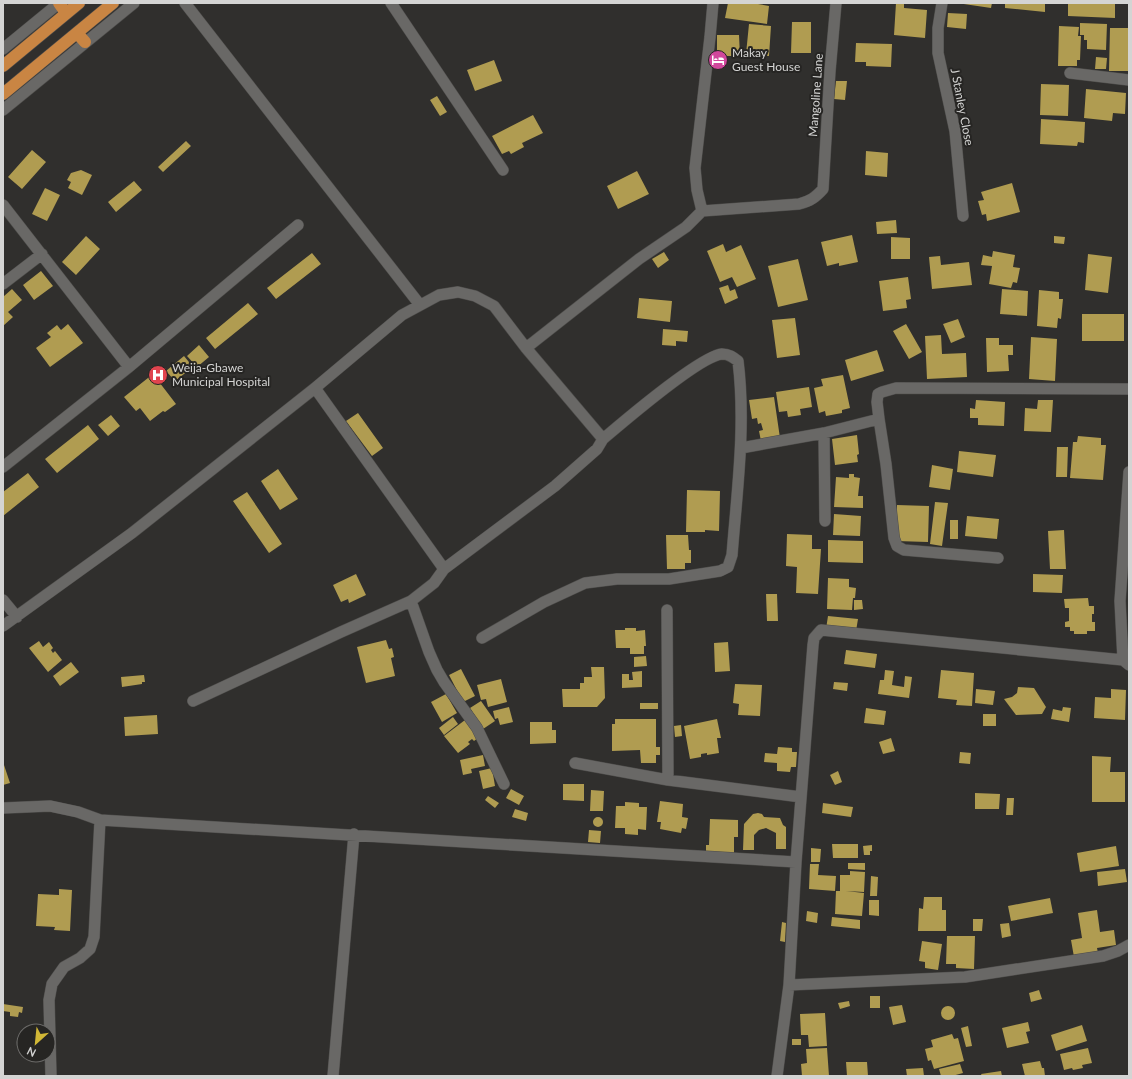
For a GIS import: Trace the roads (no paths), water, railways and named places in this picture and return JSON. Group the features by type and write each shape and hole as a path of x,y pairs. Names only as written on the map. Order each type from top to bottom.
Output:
{"highway":[{"path":"59,3 66,13"},
{"path":"3,66 79,3"},
{"path":"3,94 113,3"},
{"path":"77,33 85,42"}],"street":[{"path":"3,49 59,3"},
{"path":"3,110 134,3"},
{"path":"185,3 420,305"},
{"path":"391,3 503,170"},
{"path":"526,348 639,259 686,227 702,211 697,190 695,168 713,3"},
{"name":"Mangoline Lane","path":"702,211 799,204 809,202 816,198 823,189 830,70 836,3"},
{"name":"J Stanley Close","path":"942,3 938,28 938,53 955,131 963,216"},
{"path":"1070,73 1129,80"},
{"path":"3,205 129,366"},
{"path":"3,467 129,366 298,225"},
{"path":"3,284 42,254"},
{"path":"3,626 132,533 315,388 402,315 439,295 458,292 475,296 494,306 526,348 603,439"},
{"path":"193,701 410,601 434,583 444,569 555,486 597,449 603,439 684,374 704,361 721,354 731,356 738,361 740,375 740,448 732,555 728,567 720,571 669,579 617,579 585,583 544,602 482,638"},
{"path":"315,388 444,569"},
{"path":"998,558 904,550 897,546 894,538 886,464 880,419 876,402 878,394 896,388 1129,389"},
{"path":"740,448 824,433 880,419"},
{"path":"824,433 825,521"},
{"path":"776,1076 789,985 796,862 812,645 814,638 821,630 1126,662 1120,600 1129,472"},
{"path":"3,600 17,617"},
{"path":"410,601 437,670 477,728 504,784"},
{"path":"667,610 668,780"},
{"path":"575,764 668,780 801,797"},
{"path":"3,808 50,806 78,812 100,820 354,834 796,862"},
{"path":"51,1076 49,1000 52,984 64,967 80,958 90,950 94,937 100,820"},
{"path":"333,1076 354,834"},
{"path":"789,985 965,977 1104,956 1129,945"}],"place":[{"name":"Makay Guest House","path":"718,60"},
{"name":"Weija-Gbawe Municipal Hospital","path":"158,375"}]}
